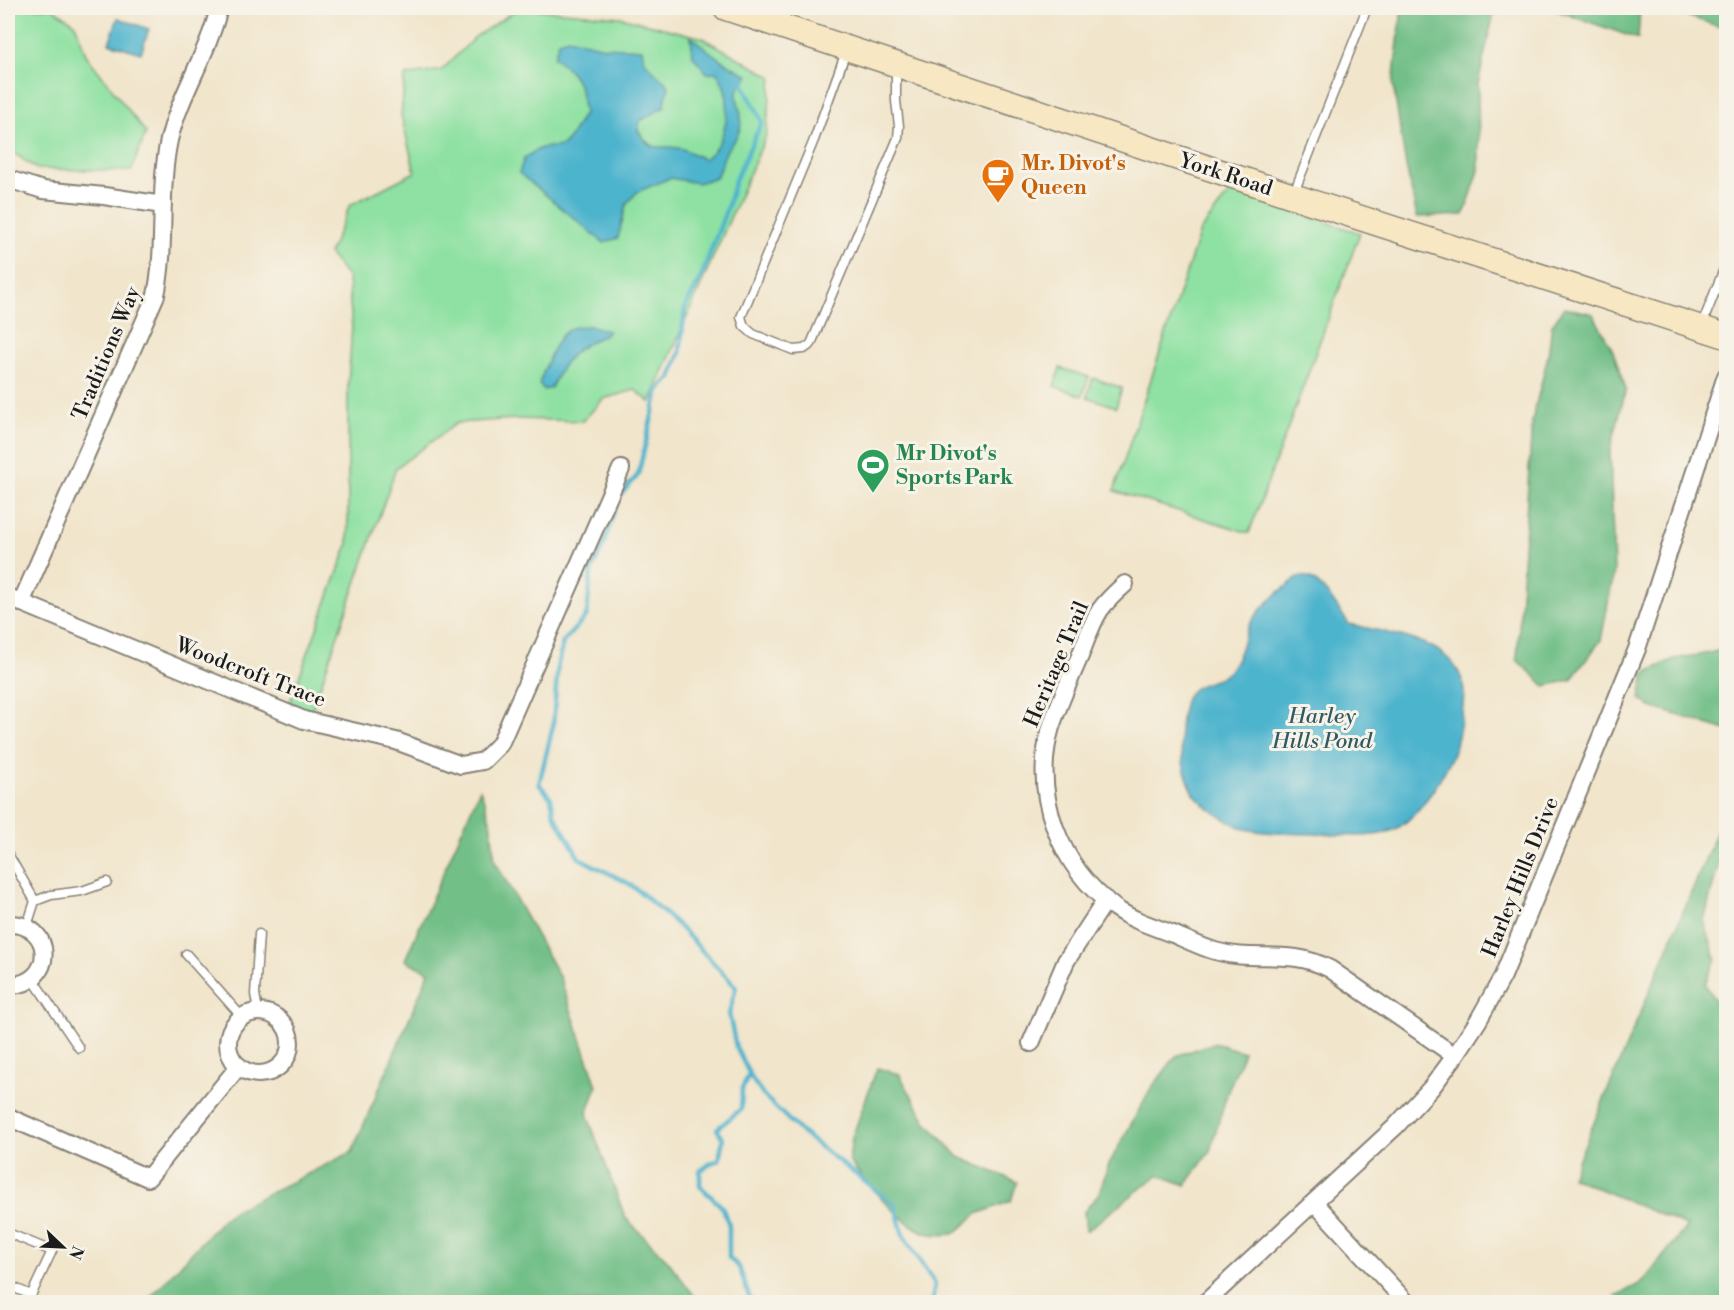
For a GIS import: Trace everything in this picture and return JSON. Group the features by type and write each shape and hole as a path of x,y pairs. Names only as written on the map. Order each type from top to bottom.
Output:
{"street":[{"name":"Traditions Way","path":"14,600 156,295 162,262 162,182 165,160 175,120 211,36 219,8"},
{"name":"York Road","path":"726,8 780,16 848,47 1726,336"},
{"path":"8,179 43,190 163,205"},
{"name":"Harley Hills Drive","path":"1206,1302 1395,1127 1432,1086 1478,1021 1503,976 1626,678 1726,376"},
{"name":"Woodcroft Trace","path":"14,600 304,720 396,741 461,765 476,764 489,757 500,744 621,469"},
{"name":"Heritage Trail","path":"1125,584 1111,596 1096,616 1053,723 1046,750 1045,768 1050,817 1060,842 1075,867 1106,900 1127,915 1214,951 1226,954 1292,956 1318,963 1455,1056"},
{"path":"1031,1043 1066,961 1106,900"},
{"path":"8,924 18,923 27,926 41,941 44,951 39,971 32,978 17,985 8,985"},
{"path":"258,1011 268,1012 278,1017 285,1024 291,1043 284,1062 268,1073 258,1074 239,1066 229,1050 229,1041 235,1023 242,1017 258,1011"},
{"path":"8,1119 148,1178 239,1066"},
{"path":"1314,1202 1406,1302"}],"lane":[{"path":"1293,195 1367,8"},
{"path":"848,47 814,140 741,317 744,326 753,334 793,350 804,349 811,344 897,138 899,126 896,102 897,63"},
{"path":"1701,327 1726,264"},
{"path":"8,854 35,901 27,926"},
{"path":"35,901 51,895 82,891 107,882"},
{"path":"258,1011 255,994 259,934"},
{"path":"186,954 242,1017"},
{"path":"32,978 79,1048"},
{"path":"8,1233 52,1251 29,1299 8,1285"}],"green space":[{"path":"8,8 52,8 75,23 86,55 146,133 131,171 37,169 8,149"},
{"path":"519,8 620,17 703,38 772,77 766,136 650,402 635,390 603,399 583,421 516,419 457,423 396,468 311,713 290,702 348,544 348,384 352,327 348,278 329,254 350,205 415,172 401,115 405,76 442,70 475,37"},
{"path":"1402,8 1495,8 1478,84 1479,171 1464,215 1417,217 1393,84"},
{"path":"1549,8 1640,8 1638,39"},
{"path":"1664,8 1726,8 1726,29"},
{"path":"1231,191 1360,233 1249,533 1114,491 1200,231"},
{"path":"1564,307 1593,314 1613,351 1626,389 1610,451 1614,572 1601,640 1571,680 1545,686 1517,660 1532,421 1548,356 1552,325"},
{"path":"1060,368 1089,377 1082,396 1054,386"},
{"path":"1093,378 1122,388 1116,407 1087,397"},
{"path":"1726,648 1726,730 1651,707 1640,699 1645,673 1674,659"},
{"path":"480,789 490,819 495,861 560,978 597,1086 587,1114 625,1217 668,1261 699,1302 146,1302 224,1218 235,1210 352,1152 429,972 405,960"},
{"path":"1726,810 1726,835 1704,921 1716,959 1705,984 1726,1017 1726,1302 1618,1302 1616,1296 1643,1282 1687,1226 1571,1177"},
{"path":"1214,1043 1244,1052 1227,1094 1210,1151 1186,1185 1158,1175 1086,1231 1084,1212 1099,1193 1109,1164 1150,1090 1176,1056"},
{"path":"877,1068 899,1074 927,1123 959,1157 1017,1182 1011,1201 977,1214 954,1234 940,1235 921,1231 886,1204 849,1161 852,1138"}],"water":[{"path":"118,18 149,29 141,53 109,43"},
{"path":"691,37 721,60 749,76 738,89 737,94 741,115 739,132 726,152 716,178 697,183 670,178 637,192 626,205 618,238 604,243 519,173 524,159 532,153 541,148 562,146 569,139 584,113 579,85 571,72 554,57 559,41 568,38 604,47 642,49 644,61 669,86 664,107 640,121 638,130 651,146 681,149 704,159 719,142 724,130 726,93 716,72 707,73 693,56"},
{"path":"591,326 609,331 572,354 551,388 544,390 539,384 551,353 561,337 572,328"},
{"name":"Harley Hills Pond","path":"1301,576 1322,587 1349,624 1398,635 1425,644 1443,654 1453,663 1462,679 1464,694 1461,717 1450,761 1416,813 1399,827 1382,834 1362,836 1277,833 1243,828 1205,805 1194,793 1185,772 1180,732 1187,696 1196,688 1229,671 1238,657 1247,630 1256,615 1278,593"}],"waterway":[{"path":"743,82 762,122 735,180 701,277 685,307 680,353 671,377 658,391 638,475 618,498 603,546 591,571 587,615 563,642 558,663 553,726 539,784 551,798 554,814 579,858 628,883 640,892 679,926 736,987 729,1014 736,1047 752,1079 763,1095 800,1131 895,1205 903,1235 935,1284 932,1302"},
{"path":"749,1074 742,1089 741,1109 717,1129 723,1139 719,1160 700,1171 700,1186 722,1207 729,1225 729,1258 739,1267 751,1302"}],"place":[{"name":"Mr. Divot's Queen","path":"998,204"},
{"name":"Mr Divot's Sports Park","path":"873,494"}]}
